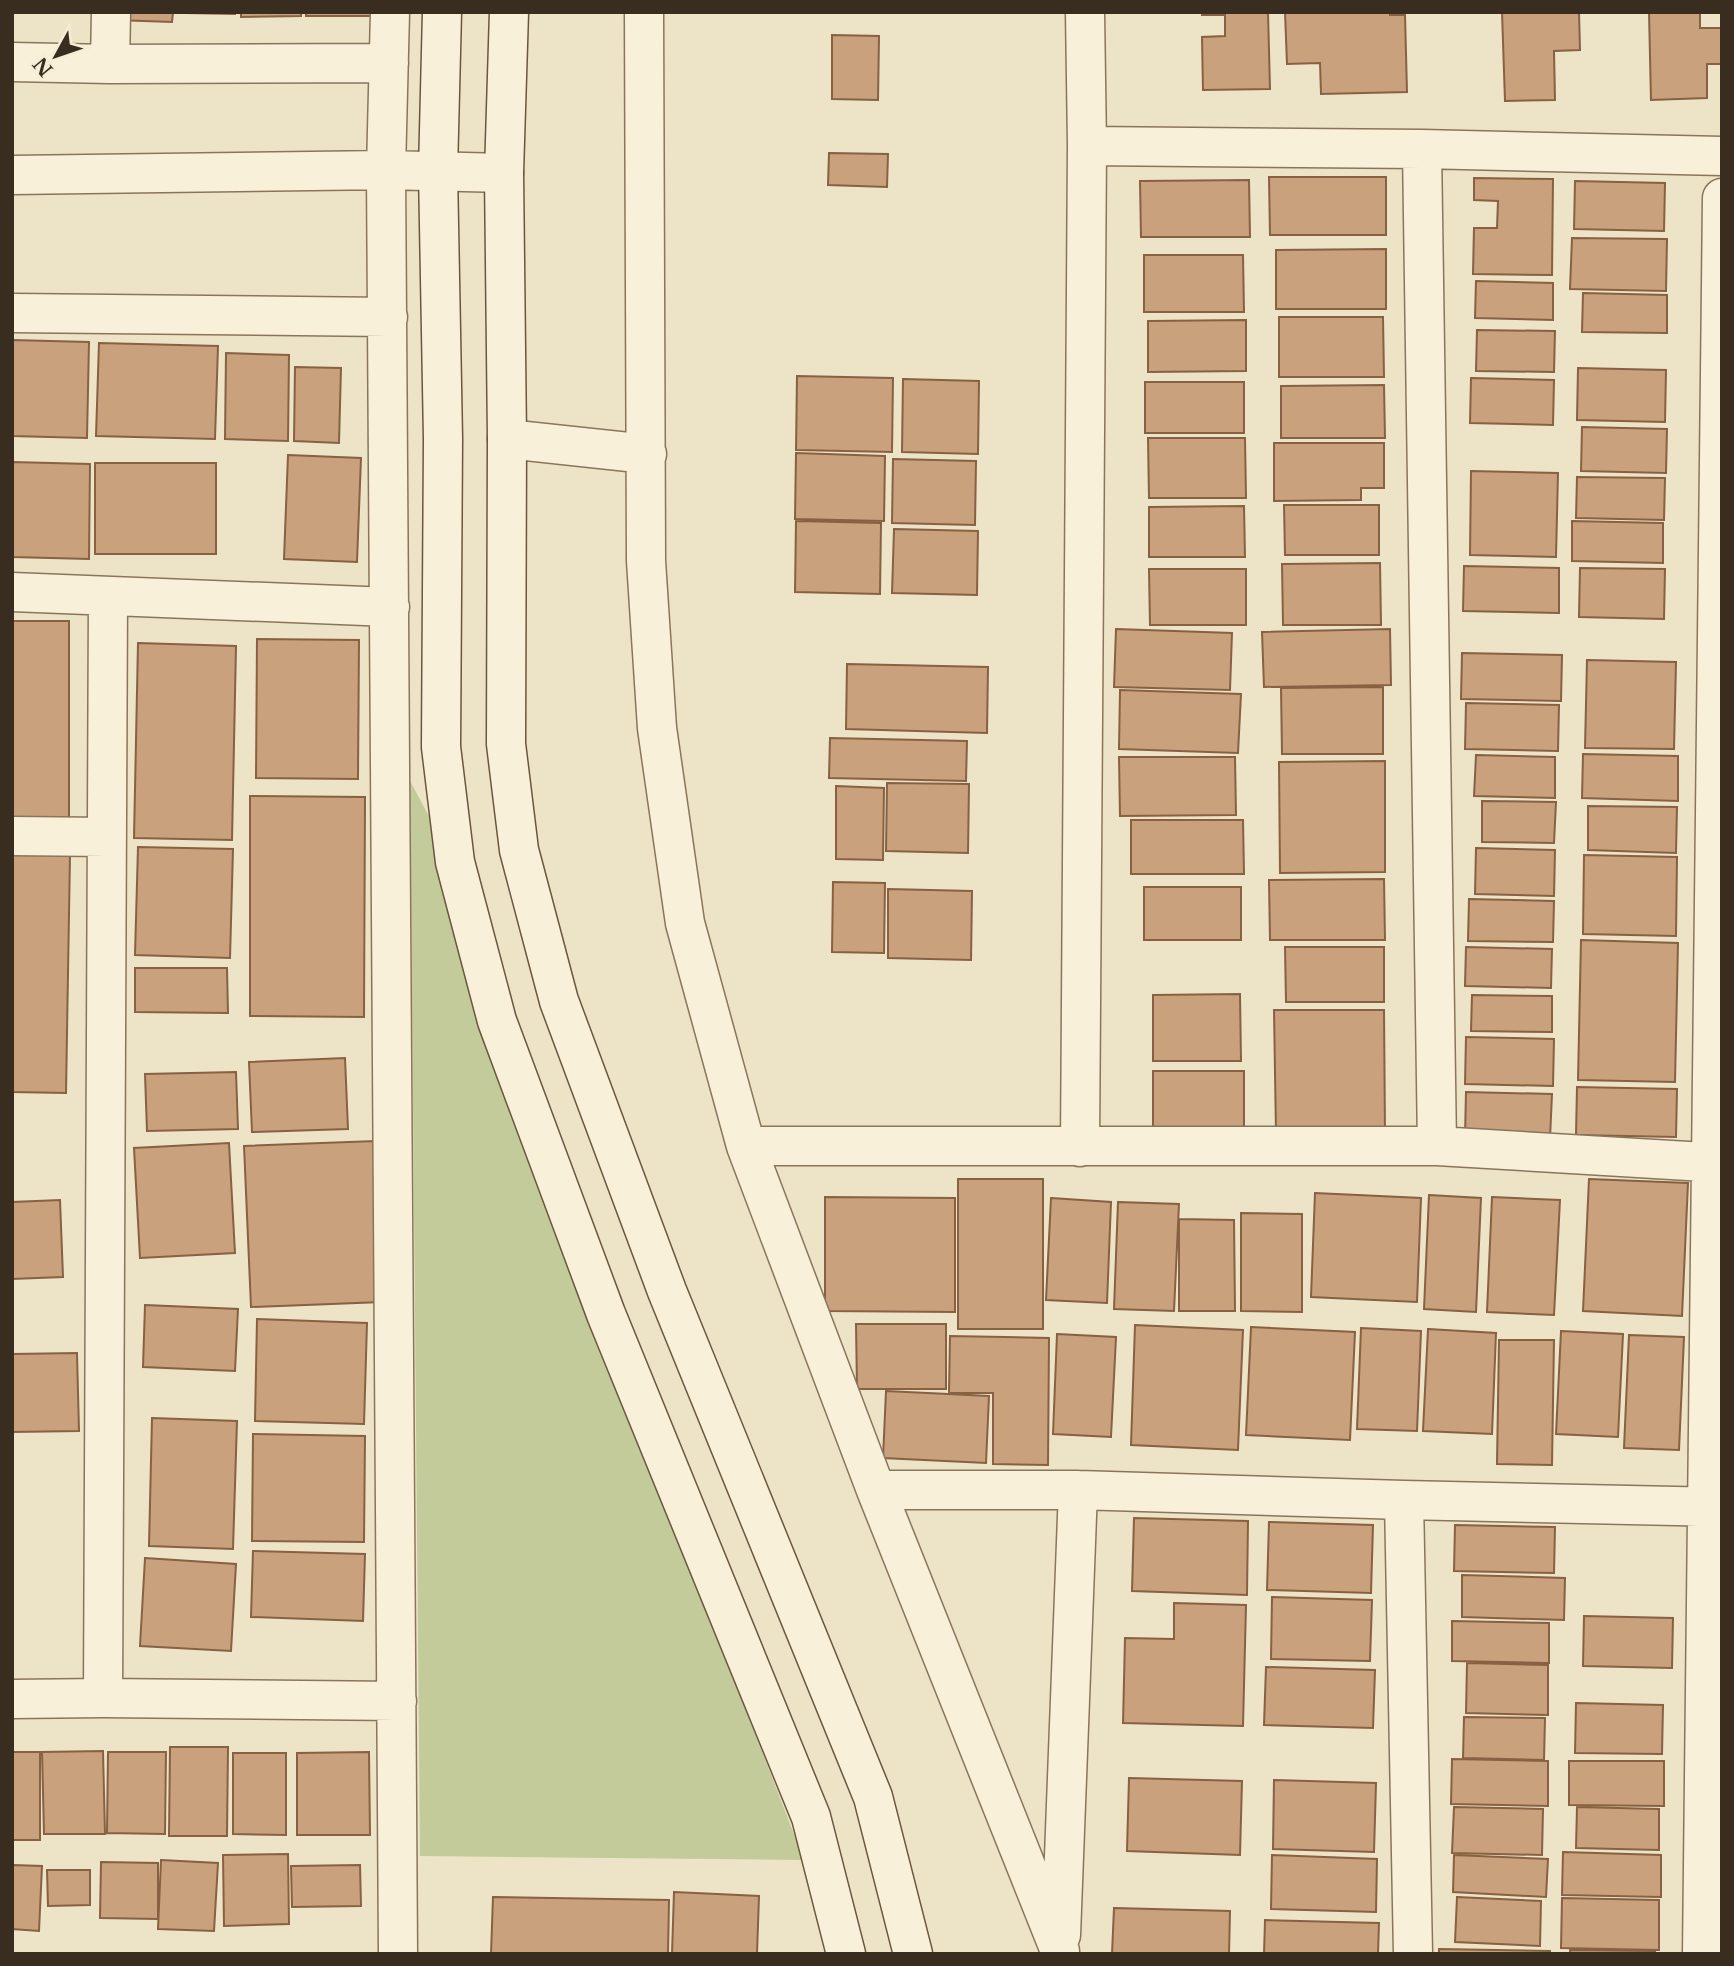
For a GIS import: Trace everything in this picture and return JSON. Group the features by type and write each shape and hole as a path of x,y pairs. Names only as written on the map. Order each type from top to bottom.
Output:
{"street":[{"path":"110,64 111,12"},
{"path":"390,12 386,170 398,1954"},
{"path":"442,12 438,171 443,439 441,747 455,862 497,1021 606,1314 811,1817 846,1954"},
{"path":"509,12 503,173 508,439 506,744 519,850 559,1001 667,1291 873,1797 913,1954"},
{"path":"644,12 646,561 657,728 685,923 746,1146 876,1490 1060,1952"},
{"path":"1080,1147 1086,12"},
{"path":"12,62 389,63"},
{"path":"1087,146 1422,149 1722,156"},
{"path":"1422,149 1437,1146"},
{"path":"12,174 386,170 503,173"},
{"path":"1702,1954 1714,1507 1722,198"},
{"path":"12,313 388,317"},
{"path":"508,439 647,454"},
{"path":"12,592 390,607"},
{"path":"103,1698 108,596"},
{"path":"12,836 107,837"},
{"path":"746,1146 1437,1146 1716,1162"},
{"path":"876,1490 1078,1490 1714,1507"},
{"path":"1060,1952 1078,1490"},
{"path":"1404,1500 1413,1954"},
{"path":"12,1699 397,1702"}],"green space":[{"path":"410,781 443,842 528,1145 804,1860 420,1856"}],"building":[{"path":"116,12 173,12 172,22 115,20"},
{"path":"235,12 235,14 186,13"},
{"path":"241,12 301,12 301,16 241,17"},
{"path":"306,12 373,12 373,16 306,16"},
{"path":"1202,12 1268,12 1270,89 1203,90 1202,37 1225,36 1225,15 1202,15"},
{"path":"1285,12 1390,12 1390,15 1405,15 1407,92 1321,94 1320,63 1287,64"},
{"path":"1502,12 1579,12 1580,50 1554,51 1555,100 1505,101"},
{"path":"1649,12 1700,12 1700,28 1722,28 1722,64 1707,64 1707,98 1651,100"},
{"path":"832,35 879,36 878,100 832,99"},
{"path":"829,153 888,154 887,187 828,185"},
{"path":"1269,177 1386,177 1386,235 1270,235"},
{"path":"1474,178 1553,179 1552,275 1473,274 1474,228 1497,228 1498,201 1474,200"},
{"path":"1249,180 1250,237 1141,237 1140,181"},
{"path":"1575,181 1665,183 1664,231 1574,229"},
{"path":"1572,238 1667,239 1666,291 1570,289"},
{"path":"1386,249 1386,309 1276,309 1276,250"},
{"path":"1144,255 1243,255 1244,312 1144,312"},
{"path":"1476,281 1553,283 1553,320 1475,318"},
{"path":"1583,293 1667,295 1667,333 1582,332"},
{"path":"1279,317 1383,317 1384,377 1279,377"},
{"path":"1246,320 1246,371 1148,372 1148,321"},
{"path":"1477,330 1555,331 1554,372 1476,371"},
{"path":"12,340 89,342 87,438 12,436"},
{"path":"99,343 218,346 215,439 96,436"},
{"path":"226,353 289,355 288,441 225,439"},
{"path":"295,367 341,368 339,443 294,441"},
{"path":"1578,368 1666,370 1665,422 1577,420"},
{"path":"797,376 893,378 892,452 796,450"},
{"path":"1471,378 1554,380 1553,425 1470,423"},
{"path":"903,379 979,381 978,454 902,452"},
{"path":"1145,382 1244,382 1244,433 1145,433"},
{"path":"1384,385 1385,438 1281,438 1281,386"},
{"path":"1582,427 1667,429 1666,473 1581,471"},
{"path":"1148,438 1245,438 1246,498 1149,498"},
{"path":"1274,443 1384,443 1384,488 1361,488 1361,500 1274,501"},
{"path":"796,453 885,456 884,521 795,519"},
{"path":"288,455 361,458 357,562 284,559"},
{"path":"893,459 976,461 975,525 892,523"},
{"path":"12,462 90,464 89,559 12,557"},
{"path":"95,463 216,463 216,554 95,554"},
{"path":"1471,471 1558,473 1556,557 1470,555"},
{"path":"1577,477 1665,478 1664,520 1576,518"},
{"path":"1284,505 1379,505 1379,555 1285,555"},
{"path":"1244,506 1245,557 1149,557 1149,507"},
{"path":"796,521 881,523 880,594 795,592"},
{"path":"1572,521 1663,523 1663,563 1572,561"},
{"path":"894,529 978,531 977,595 892,593"},
{"path":"1380,563 1381,625 1283,625 1282,564"},
{"path":"1464,566 1559,568 1559,613 1463,611"},
{"path":"1580,568 1665,569 1664,619 1579,617"},
{"path":"1149,569 1246,569 1246,625 1150,625"},
{"path":"12,621 69,621 69,822 12,822"},
{"path":"1116,629 1232,633 1230,690 1114,687"},
{"path":"1390,629 1391,685 1264,687 1262,632"},
{"path":"257,639 359,640 358,779 256,778"},
{"path":"138,643 236,646 232,840 134,838"},
{"path":"1462,653 1562,655 1561,701 1461,699"},
{"path":"1587,660 1676,662 1674,749 1585,748"},
{"path":"847,664 988,667 987,733 846,729"},
{"path":"1383,687 1383,754 1282,754 1281,688"},
{"path":"1120,690 1241,694 1238,753 1119,749"},
{"path":"1466,703 1559,705 1558,751 1465,749"},
{"path":"830,738 967,741 966,781 829,778"},
{"path":"1583,754 1678,756 1678,801 1582,798"},
{"path":"1476,755 1555,757 1555,798 1474,796"},
{"path":"1119,757 1235,757 1236,815 1120,816"},
{"path":"1385,761 1385,872 1280,873 1279,762"},
{"path":"887,783 969,784 968,853 886,851"},
{"path":"836,786 884,788 883,860 836,859"},
{"path":"250,796 365,797 364,1017 250,1016"},
{"path":"1482,801 1556,802 1554,843 1482,842"},
{"path":"1588,806 1677,807 1676,853 1588,850"},
{"path":"1131,820 1243,820 1244,874 1131,874"},
{"path":"138,847 233,849 230,958 135,955"},
{"path":"1476,848 1555,850 1554,896 1475,894"},
{"path":"12,854 70,855 66,1093 12,1092"},
{"path":"1584,855 1677,857 1676,936 1583,934"},
{"path":"1384,879 1385,940 1270,940 1269,880"},
{"path":"833,882 885,883 884,953 832,952"},
{"path":"1144,887 1241,887 1241,940 1144,940"},
{"path":"888,889 972,891 971,960 888,958"},
{"path":"1469,899 1554,901 1553,942 1468,941"},
{"path":"1581,940 1678,943 1675,1082 1578,1080"},
{"path":"1285,947 1384,947 1384,1002 1286,1002"},
{"path":"1466,947 1552,949 1551,988 1465,986"},
{"path":"135,968 227,968 228,1013 135,1012"},
{"path":"1240,994 1241,1061 1153,1061 1153,995"},
{"path":"1472,995 1552,996 1552,1032 1471,1031"},
{"path":"1274,1010 1384,1010 1385,1134 1276,1134"},
{"path":"1466,1037 1554,1039 1553,1086 1465,1084"},
{"path":"345,1058 348,1129 252,1132 249,1062"},
{"path":"1153,1071 1244,1071 1244,1133 1153,1134"},
{"path":"236,1072 238,1129 147,1131 145,1074"},
{"path":"1577,1087 1677,1089 1676,1137 1576,1135"},
{"path":"1466,1092 1552,1094 1550,1138 1465,1136"},
{"path":"375,1141 382,1302 251,1307 244,1146"},
{"path":"229,1143 235,1253 140,1258 134,1148"},
{"path":"958,1179 1043,1179 1043,1329 958,1329"},
{"path":"1589,1179 1688,1183 1682,1316 1583,1311"},
{"path":"1315,1193 1421,1198 1417,1302 1311,1297"},
{"path":"1429,1195 1481,1198 1476,1312 1424,1309"},
{"path":"825,1197 955,1198 955,1312 825,1311"},
{"path":"1492,1197 1560,1200 1554,1315 1487,1312"},
{"path":"1051,1198 1111,1202 1107,1303 1046,1300"},
{"path":"60,1200 63,1277 12,1279 12,1202"},
{"path":"1118,1202 1179,1204 1174,1311 1114,1309"},
{"path":"1241,1213 1302,1214 1302,1312 1241,1311"},
{"path":"1179,1219 1234,1220 1235,1311 1179,1311"},
{"path":"145,1305 238,1309 235,1371 143,1367"},
{"path":"257,1319 367,1323 364,1424 255,1421"},
{"path":"856,1324 946,1324 946,1389 857,1389"},
{"path":"1135,1325 1243,1330 1238,1450 1131,1445"},
{"path":"1251,1327 1355,1332 1350,1440 1246,1435"},
{"path":"1361,1328 1421,1331 1417,1431 1357,1429"},
{"path":"1428,1329 1496,1333 1492,1434 1423,1431"},
{"path":"1561,1331 1623,1334 1618,1437 1556,1434"},
{"path":"1057,1334 1116,1337 1111,1437 1053,1434"},
{"path":"1629,1335 1684,1337 1679,1450 1624,1448"},
{"path":"950,1336 1049,1338 1048,1465 993,1464 993,1393 949,1393"},
{"path":"1499,1340 1554,1340 1552,1465 1497,1464"},
{"path":"77,1353 79,1431 12,1432 12,1354"},
{"path":"886,1391 989,1396 986,1463 883,1458"},
{"path":"152,1418 237,1421 233,1549 149,1546"},
{"path":"253,1434 365,1436 364,1542 252,1541"},
{"path":"1134,1518 1248,1521 1247,1595 1132,1591"},
{"path":"1269,1522 1373,1525 1371,1593 1267,1590"},
{"path":"1455,1525 1555,1527 1554,1573 1454,1571"},
{"path":"253,1551 365,1554 363,1621 251,1617"},
{"path":"145,1558 236,1564 231,1651 140,1646"},
{"path":"1462,1575 1565,1578 1564,1620 1462,1617"},
{"path":"1272,1597 1372,1600 1370,1661 1271,1659"},
{"path":"1174,1603 1246,1605 1243,1726 1123,1723 1125,1638 1174,1639"},
{"path":"1584,1616 1673,1618 1672,1668 1583,1666"},
{"path":"1452,1621 1549,1623 1549,1663 1452,1661"},
{"path":"1467,1663 1548,1665 1548,1715 1466,1713"},
{"path":"1266,1667 1375,1670 1373,1728 1264,1725"},
{"path":"1576,1703 1663,1705 1662,1754 1575,1753"},
{"path":"1464,1717 1545,1718 1544,1760 1463,1758"},
{"path":"170,1747 228,1747 227,1836 169,1836"},
{"path":"103,1751 105,1834 44,1834 42,1752"},
{"path":"12,1752 40,1752 40,1840 12,1840"},
{"path":"108,1752 166,1752 165,1834 107,1833"},
{"path":"369,1752 370,1835 297,1835 297,1753"},
{"path":"233,1753 286,1753 286,1835 233,1834"},
{"path":"1452,1759 1548,1761 1548,1806 1451,1804"},
{"path":"1569,1761 1664,1761 1664,1806 1569,1805"},
{"path":"1129,1778 1242,1781 1240,1855 1127,1851"},
{"path":"1274,1780 1376,1783 1374,1852 1273,1849"},
{"path":"1454,1807 1543,1809 1542,1855 1452,1853"},
{"path":"1577,1807 1659,1809 1659,1850 1576,1848"},
{"path":"1563,1852 1661,1855 1661,1897 1562,1895"},
{"path":"288,1854 289,1924 224,1926 223,1855"},
{"path":"1272,1855 1377,1859 1376,1912 1271,1909"},
{"path":"1454,1855 1548,1859 1546,1897 1453,1892"},
{"path":"161,1860 218,1863 214,1931 158,1929"},
{"path":"101,1862 158,1863 158,1919 100,1918"},
{"path":"12,1865 42,1866 39,1931 12,1929"},
{"path":"360,1865 361,1906 292,1907 291,1866"},
{"path":"47,1870 90,1870 90,1905 48,1906"},
{"path":"674,1892 759,1896 757,1954 672,1954"},
{"path":"493,1897 669,1900 668,1954 491,1954"},
{"path":"1457,1897 1541,1901 1540,1946 1455,1942"},
{"path":"1562,1898 1659,1900 1659,1950 1561,1948"},
{"path":"1114,1908 1230,1911 1229,1954 1112,1954"},
{"path":"1265,1920 1379,1923 1378,1954 1264,1954"},
{"path":"1439,1949 1550,1951 1550,1954 1439,1954"},
{"path":"1570,1950 1655,1951 1655,1954 1570,1954"}]}
